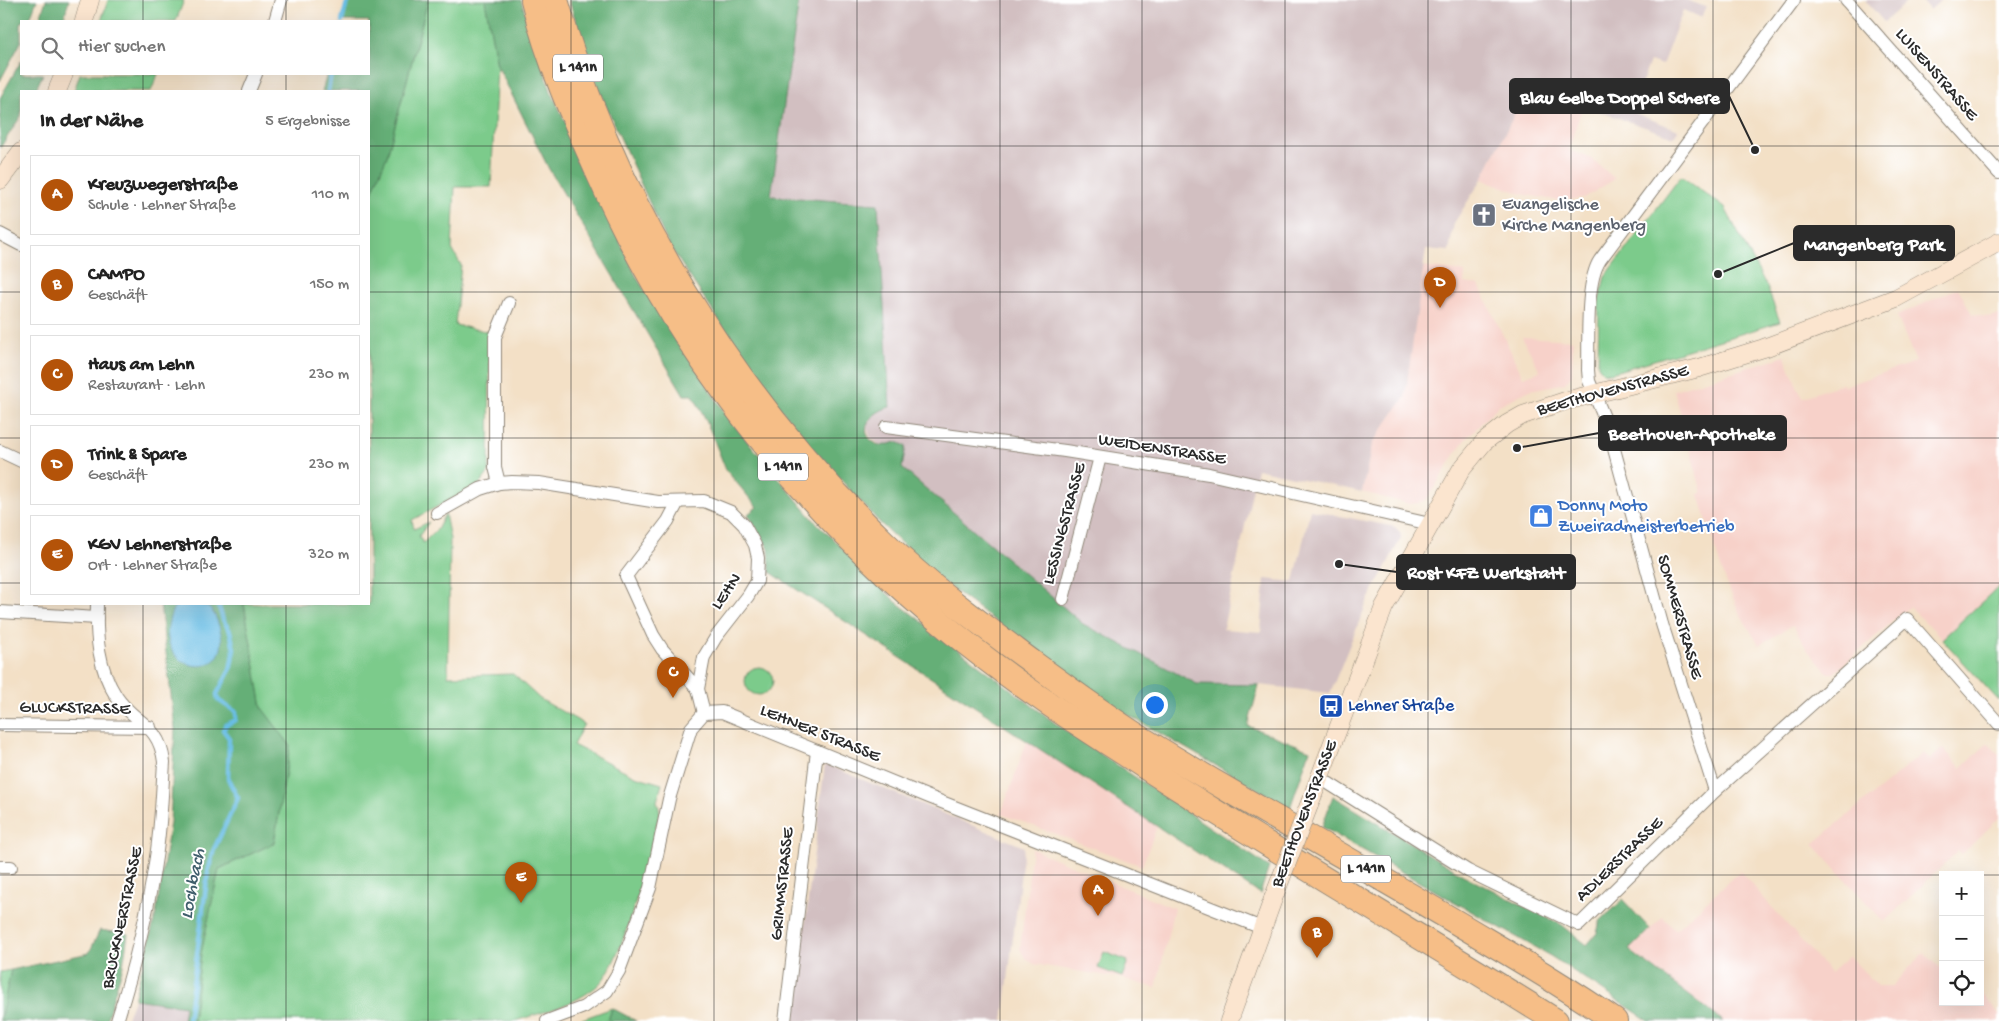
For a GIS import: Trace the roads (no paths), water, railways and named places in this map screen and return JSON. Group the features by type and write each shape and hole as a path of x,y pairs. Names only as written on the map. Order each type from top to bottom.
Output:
{"highway":[{"name":"L 141n","path":"533,0 543,41 571,113 617,216 664,304 720,386 749,424 778,461 845,536 975,650 1049,705 1196,800 1556,1021"},
{"name":"L 141n","path":"556,0 580,74 602,130 631,193 679,282 726,355 775,421 884,542 962,610 1093,707 1145,740 1445,915 1586,1000 1615,1021"}],"main road":[{"path":"84,20 90,0"},
{"path":"57,90 64,75"},
{"path":"0,180 20,153"},
{"name":"BEETHOVENSTRASSE","path":"1229,1021 1262,928 1384,607 1461,470 1484,442 1507,424 1523,415 1565,401 1592,388 1699,368 1770,346 1896,298 1999,242"}],"street":[{"path":"274,20 281,0"},
{"name":"SOMMERSTRASSE","path":"1715,791 1662,624 1608,427 1592,388 1588,370 1590,303 1595,267 1794,0"},
{"name":"LUISENSTRASSE","path":"1846,0 1999,173"},
{"path":"249,90 256,75"},
{"path":"0,234 20,244"},
{"path":"499,483 495,468 495,337 509,303"},
{"name":"WEIDENSTRASSE","path":"886,427 1209,474 1430,524"},
{"path":"0,452 20,461"},
{"name":"LESSINGSTRASSE","path":"1063,599 1100,457"},
{"name":"LEHN","path":"436,513 480,490 499,483 539,482 658,502 704,501 731,512 750,534 758,558 757,581 709,647 700,674 698,688 704,713"},
{"name":"LEHN","path":"678,502 668,521 626,576 653,635 662,649 698,688"},
{"name":"BRUCKNERSTRASSE","path":"97,605 99,655 104,675 116,697 130,713 150,727 157,736 164,762 156,856 140,940 117,1021"},
{"path":"0,612 97,618"},
{"name":"ADLERSTRASSE","path":"1318,783 1468,871 1579,925 1715,791 1907,619 1999,724"},
{"name":"LEHNER STRASSE","path":"704,713 722,712 1262,928"},
{"path":"547,1021 584,1006 607,991 619,971 650,888 669,799 691,728 704,713"},
{"name":"GLUCKSTRASSE","path":"0,725 150,727"},
{"name":"GRIMMSTRASSE","path":"785,1021 817,751"}],"water":[{"path":"179,605 202,605 212,611 218,623 222,644 217,658 206,665 193,665 180,660 171,648 168,630 174,607"}],"waterway":[{"name":"Lochbach","path":"342,20 346,6 350,0"},
{"name":"Lochbach","path":"328,90 331,75"},
{"name":"Lochbach","path":"188,1021 208,872 214,849 238,798 228,779 229,738 223,730 226,725 236,720 236,712 218,700 217,694 230,670 234,649 230,631 223,620 218,605"}],"place":[{"name":"Blau Gelbe Doppel Schere","path":"1755,150"},
{"name":"Evangelische Kirche Mangenberg","path":"1484,215"},
{"name":"Mangenberg Park","path":"1718,274"},
{"name":"Trink & Spare","path":"1440,308"},
{"name":"Beethoven-Apotheke","path":"1517,448"},
{"name":"Donny Moto Zweiradmeisterbetrieb","path":"1541,516"},
{"name":"Rost KFZ Werkstatt","path":"1339,564"},
{"name":"Haus am Lehn","path":"673,698"},
{"name":"Lehner Straße","path":"1331,706"},
{"name":"KGV Lehnerstraße","path":"521,903"},
{"name":"Kreuzwegerstraße","path":"1098,916"},
{"name":"CAMPO","path":"1317,958"}]}
